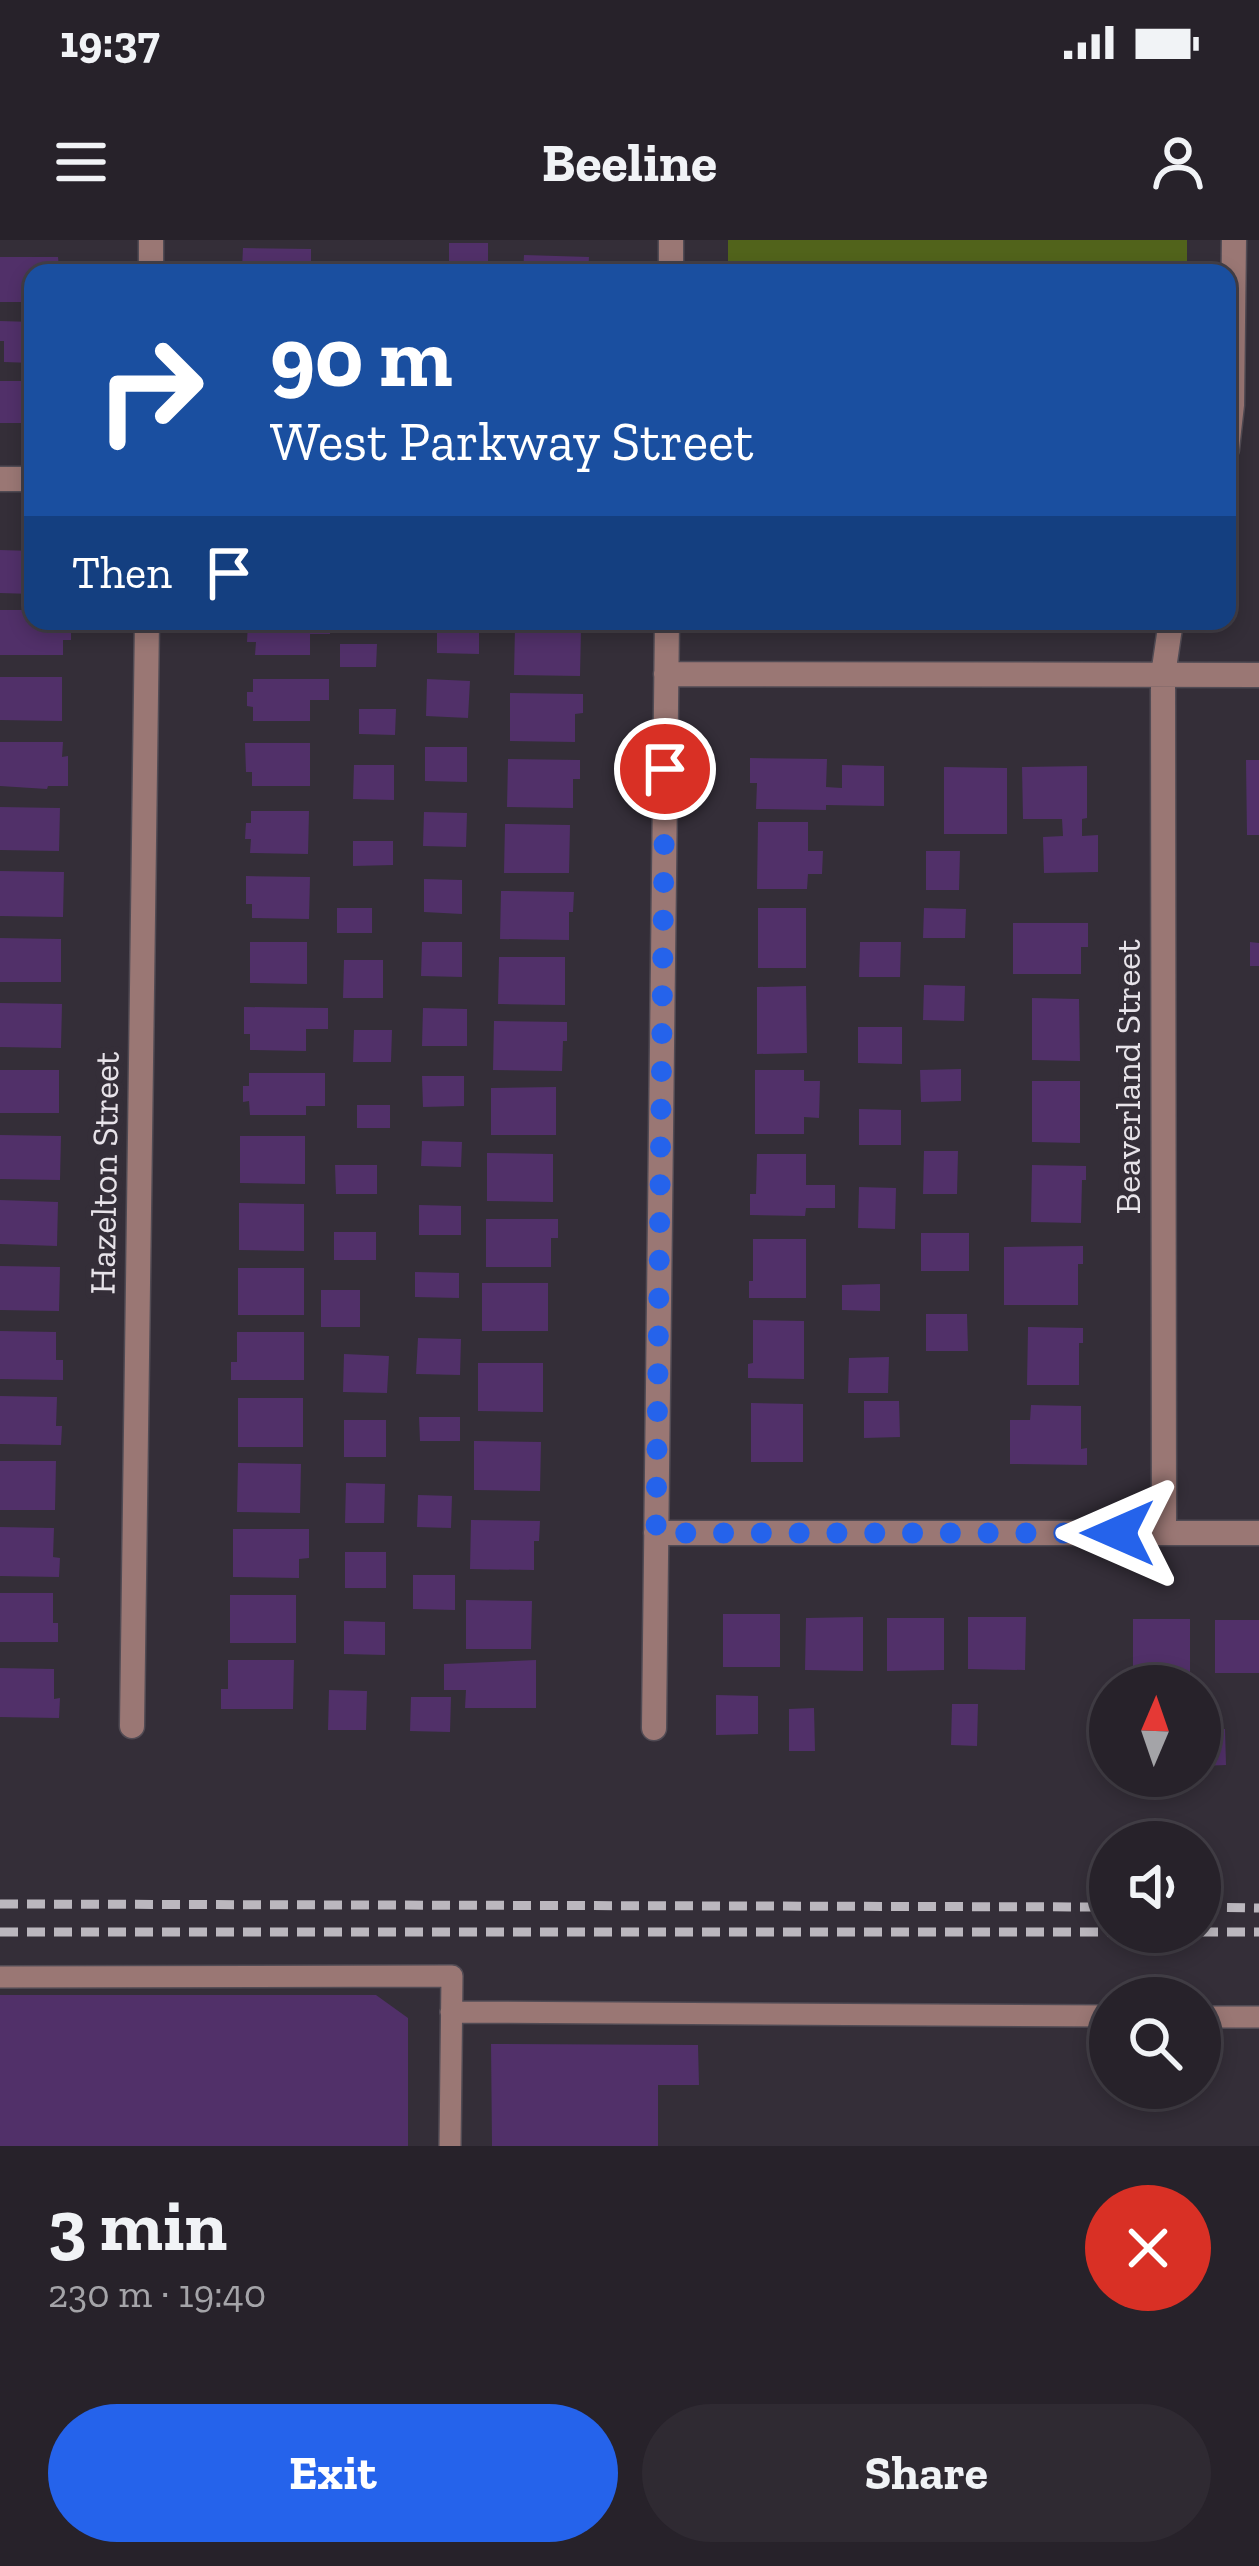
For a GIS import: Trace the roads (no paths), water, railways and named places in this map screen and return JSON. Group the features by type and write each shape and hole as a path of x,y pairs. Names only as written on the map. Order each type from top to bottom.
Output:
{"street":[{"name":"Hazelton Street","path":"132,1726 147,630"},
{"path":"655,1728 667,630"},
{"name":"Beaverland Street","path":"1164,1533 1163,675 1170,630"},
{"path":"667,674 1259,675"},
{"path":"656,1533 1259,1533"}],"lane":[{"path":"0,1977 452,1976 450,2146"},
{"path":"451,2012 1089,2016"},
{"path":"1221,2017 1259,2018"}],"railway":[{"path":"0,1904 1089,1907"},
{"path":"1221,1907 1259,1908"},
{"path":"0,1932 1089,1932"},
{"path":"1221,1932 1259,1932"}]}
